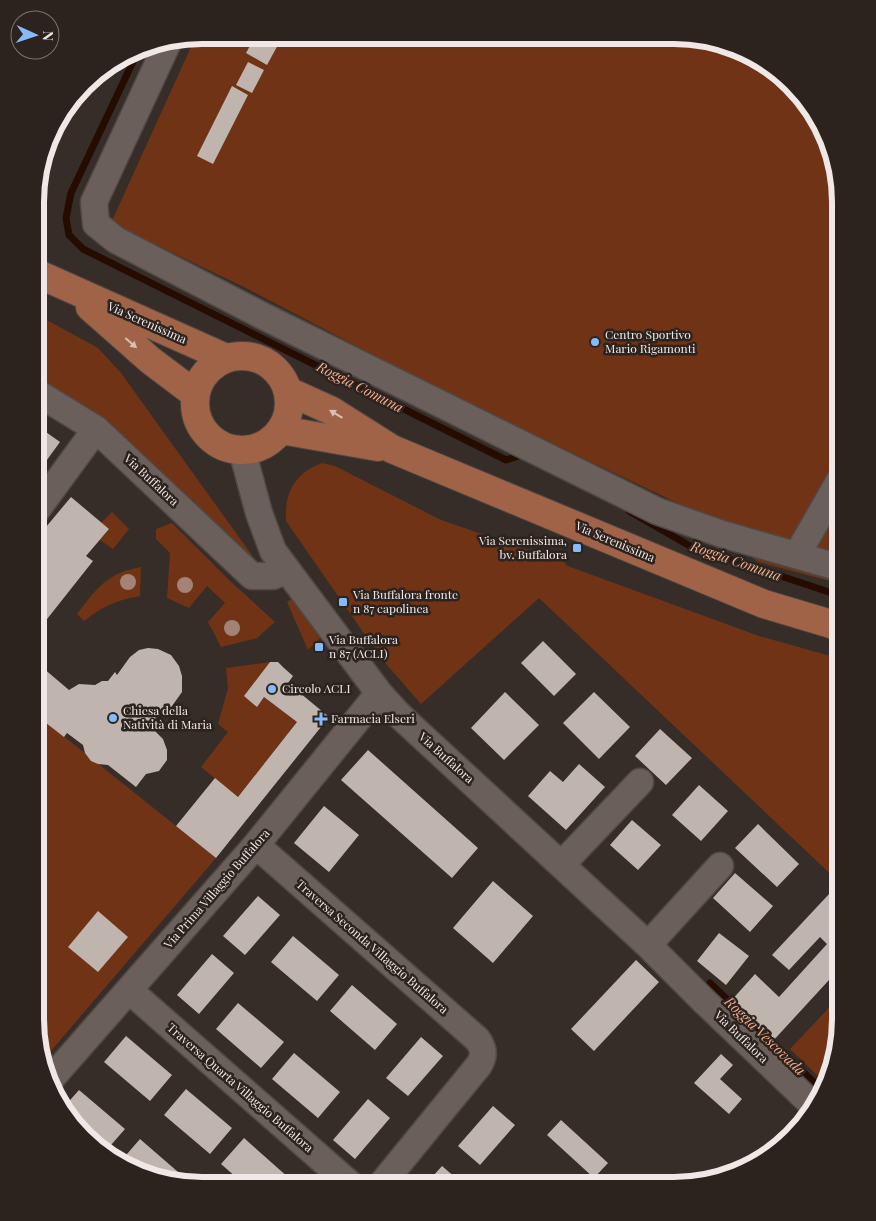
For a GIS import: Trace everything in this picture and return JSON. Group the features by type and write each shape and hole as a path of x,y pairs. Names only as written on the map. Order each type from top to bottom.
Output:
{"main road":[{"name":"Via Serenissima","path":"44,277 226,358 239,355 252,356 264,360 275,368 283,379 288,391 332,411 392,449 764,604 832,624"},
{"name":"Via Serenissima","path":"68,288 150,360 195,394"},
{"path":"226,358 212,366 201,379 195,394 196,411 201,426 212,439 226,447 242,450 258,448 272,439 281,430 287,418 290,404 288,391"},
{"name":"Via Serenissima","path":"281,430 392,449"}],"street":[{"path":"165,48 94,202 96,224 116,240 263,316 648,506 722,534 832,566"},
{"name":"Via Buffalora","path":"44,397 96,429 252,576 273,576 287,570"},
{"path":"44,500 96,429"},
{"name":"Via Buffalora","path":"242,450 259,513 273,551 379,693 398,715 648,944 705,1002 813,1095"},
{"path":"797,556 832,494"},
{"path":"758,544 818,520"},
{"name":"Via Prima Villaggio Buffalora","path":"54,1075 256,845 379,693"},
{"path":"562,864 640,782"},
{"name":"Traversa Seconda Villaggio Buffalora","path":"256,845 477,1039 482,1046 484,1052 483,1059 479,1065 388,1177"},
{"path":"648,944 720,866"},
{"name":"Traversa Quarta Villaggio Buffalora","path":"130,991 342,1177"}],"shaded area":[{"name":"Centro Sportivo Mario Rigamonti","path":"192,44 675,44 715,49 735,56 762,70 793,97 806,114 816,132 824,151 831,181 832,582 758,562 688,508 454,397 246,288 111,223"},
{"path":"44,318 98,348 121,373 254,558 101,419 44,382"},
{"path":"322,463 335,466 441,520 566,563 565,565 759,636 832,656 832,875 539,598 421,704 381,658 286,521 287,502 293,485 298,478"},
{"path":"112,512 129,529 113,549 100,540 109,529 101,523"},
{"path":"172,523 228,579 275,622 257,638 221,647 208,622 225,603 207,586 189,608 167,598 170,553 156,539 156,529"},
{"path":"141,567 140,596 110,604 84,621 77,614 104,583 119,573"},
{"path":"293,598 322,636 308,650 287,602"},
{"path":"270,662 257,706 264,697 297,722 238,797 201,767 228,732 218,724 228,688 226,668"},
{"path":"44,720 216,858 48,1054 44,1020"},
{"path":"832,1005 832,1030 829,1050 820,1078 790,1049"}],"building":[{"path":"251,44 278,44 267,65 246,53"},
{"path":"248,62 264,70 252,93 236,85"},
{"path":"232,86 248,95 213,164 197,156"},
{"path":"44,431 60,442 44,464"},
{"path":"71,497 109,529 86,556 93,561 44,623 44,529"},
{"path":"543,641 576,674 554,696 521,663"},
{"name":"Chiesa della Natività di Maria","path":"148,648 158,649 171,655 179,666 182,676 182,692 167,713 162,709 150,726 163,739 167,750 167,760 159,771 146,774 136,787 108,765 91,761 85,753 83,745 67,733 64,737 44,721 44,669 69,690 79,684 95,685 102,681 108,681 115,672 117,675 130,657 139,650"},
{"path":"270,662 278,662 293,676 288,683 329,717 216,858 176,826 215,778 238,797 297,722 264,697 257,707 244,696"},
{"path":"505,692 539,725 504,760 471,728"},
{"path":"594,692 630,727 599,759 563,723"},
{"path":"660,729 692,758 666,785 635,756"},
{"path":"368,750 478,848 452,878 341,780"},
{"path":"579,764 605,787 566,830 528,796 550,771 563,782"},
{"path":"699,785 728,811 701,841 672,815"},
{"path":"324,806 359,835 329,872 294,843"},
{"path":"632,820 661,845 638,870 610,845"},
{"path":"758,824 799,864 777,887 735,848"},
{"path":"735,873 773,906 750,932 713,898"},
{"path":"493,881 533,916 493,963 453,928"},
{"path":"830,893 832,895 832,977 772,1042 730,1002 755,974 779,997 827,944 820,937 789,970 772,955"},
{"path":"258,896 280,915 245,955 223,936"},
{"path":"98,911 128,937 98,972 68,947"},
{"path":"719,933 749,956 726,985 697,961"},
{"path":"293,936 339,975 317,1001 271,962"},
{"path":"212,954 234,973 199,1014 177,995"},
{"path":"636,960 659,982 594,1051 571,1029"},
{"path":"352,985 397,1024 375,1050 330,1011"},
{"path":"238,1003 284,1042 261,1068 216,1029"},
{"path":"126,1036 172,1075 150,1101 104,1062"},
{"path":"421,1037 443,1056 408,1096 386,1078"},
{"path":"294,1053 340,1092 318,1118 272,1079"},
{"path":"721,1054 733,1065 720,1079 742,1099 729,1114 694,1083"},
{"path":"186,1089 232,1128 210,1154 164,1115"},
{"path":"79,1090 125,1129 109,1147 83,1124 68,1103"},
{"path":"368,1099 390,1118 355,1159 333,1140"},
{"path":"493,1106 515,1125 480,1165 458,1146"},
{"path":"561,1120 608,1163 593,1177 547,1135"},
{"path":"244,1138 288,1177 236,1177 221,1164"},
{"path":"140,1139 183,1176 151,1169 124,1157"},
{"path":"442,1166 455,1177 432,1177"}],"waterway":[{"name":"Roggia Comuna","path":"134,59 71,193 66,218 69,235 83,249 506,460 525,454"},
{"name":"Roggia Comuna","path":"629,511 690,546 832,593"},
{"name":"Roggia Vescovada","path":"710,983 817,1086"}],"place":[{"name":"Centro Sportivo Mario Rigamonti","path":"595,342"},
{"name":"Via Serenissima, bv. Buffalora","path":"577,548"},
{"name":"Via Buffalora fronte n 87 capolinea","path":"343,602"},
{"name":"Via Buffalora n 87 (ACLI)","path":"319,647"},
{"name":"Circolo ACLI","path":"272,689"},
{"name":"Chiesa della Natività di Maria","path":"113,718"},
{"name":"Farmacia Elseri","path":"321,719"}]}
